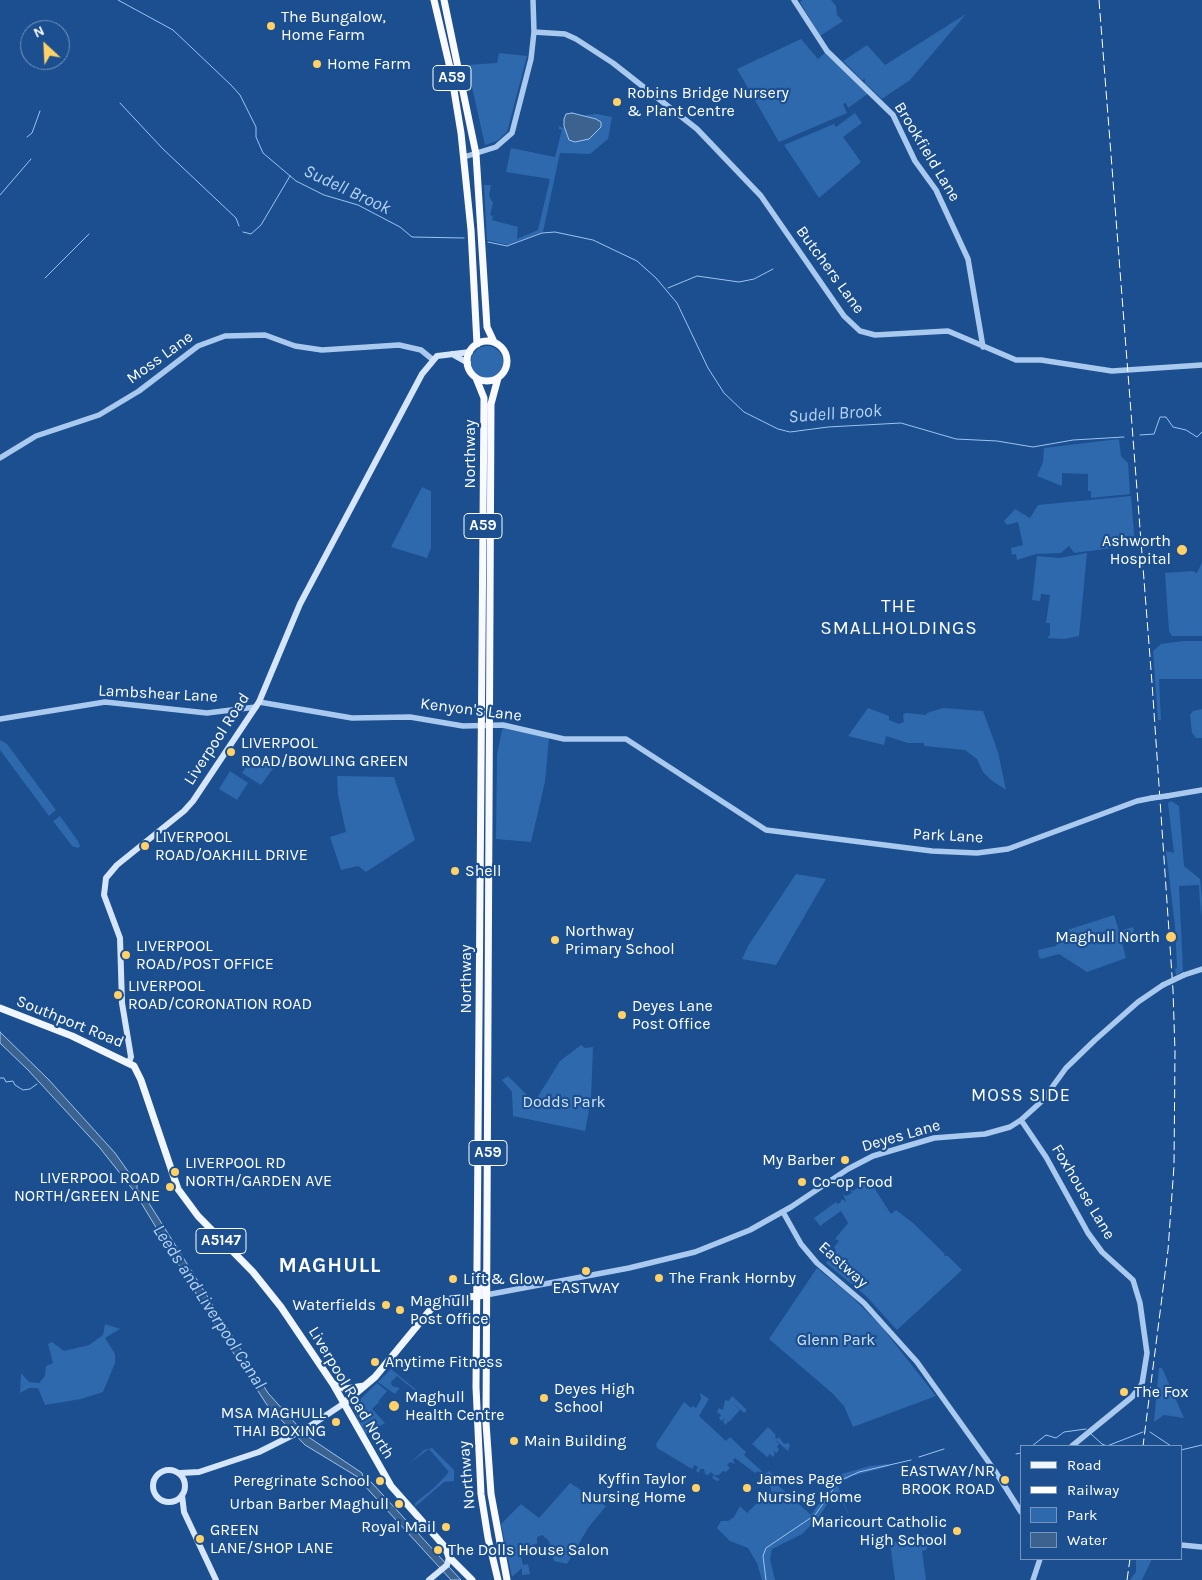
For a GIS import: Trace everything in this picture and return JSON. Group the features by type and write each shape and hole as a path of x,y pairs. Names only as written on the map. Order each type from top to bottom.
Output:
{"highway":[{"path":"435,4 444,2"},
{"name":"A59","path":"444,2 476,154 480,246 487,327 494,342 504,349 508,361 505,371 498,378"},
{"name":"A59","path":"435,4 445,47 464,157 471,230 478,332 477,344"},
{"name":"A59","path":"445,47 454,45"},
{"path":"468,363 470,352 477,344 487,341 494,342"},
{"name":"A59","path":"468,363 476,378"},
{"path":"476,378 485,381 498,378"},
{"name":"Northway","path":"476,378 484,398 476,1296 478,1457 488,1538 498,1580"},
{"name":"Northway","path":"498,378 491,404 486,1423 488,1468 496,1527 507,1580"},
{"path":"478,1138 483,1124 484,1096 488,1087"}],"main road":[{"path":"432,360 443,354 470,352"},
{"path":"452,354 468,363"},
{"name":"Liverpool Road","path":"129,1062 131,1057 122,1003 120,938 104,895 106,878 117,865 189,807 258,705 300,604 416,383 432,360"},
{"name":"Southport Road","path":"0,1008 72,1036 129,1062"},
{"name":"Liverpool Road North","path":"129,1062 138,1072 178,1189 216,1236 265,1286 333,1384 391,1486 445,1547 449,1557 472,1580"},
{"path":"476,1296 481,1291 486,1271"},
{"path":"184,1512 158,1496 154,1489 154,1482 163,1471 172,1470 180,1473 199,1472 288,1439 343,1404 367,1385 431,1309 450,1299 486,1294"},
{"path":"333,1384 346,1389 367,1385"},
{"path":"199,1472 185,1485 182,1495 184,1512 216,1580"},
{"path":"180,1473 185,1485"},
{"path":"170,1502 182,1495"},
{"path":"429,1580 446,1565 449,1557"}],"street":[{"path":"464,157 500,144 512,133 531,58 534,32 533,0"},
{"name":"Brookfield Lane","path":"794,0 827,51 893,115 915,160 936,190 968,258 982,347"},
{"name":"Butchers Lane","path":"534,32 565,34 576,39 613,63 696,129 761,196 844,316 860,331 875,335 948,331 1016,360 1041,360 1112,371 1202,365"},
{"name":"Moss Lane","path":"0,458 36,436 99,415 139,391 198,346 225,336 265,335 295,346 322,350 399,344 421,350 432,360"},
{"name":"Lambshear Lane","path":"0,719 105,702 207,713 258,705"},
{"name":"Kenyon's Lane","path":"258,705 352,718 410,717 463,726 507,726 564,739 614,737 631,740 761,827 772,831"},
{"name":"Park Lane","path":"772,831 949,853 987,853 1027,844 1132,803 1202,790"},
{"name":"Deyes Lane","path":"784,1212 846,1170 874,1156 934,1138 999,1131 1021,1120 1042,1102 1066,1068 1138,1002 1163,984 1202,969"},
{"name":"Foxhouse Lane","path":"1021,1120 1046,1157 1088,1233 1102,1252 1133,1280 1140,1304 1147,1354 1142,1384 1132,1397 1073,1445"},
{"path":"486,1294 671,1259 727,1241 784,1212"},
{"name":"Eastway","path":"784,1212 797,1238 817,1263 864,1303 917,1362 990,1464 1020,1510"},
{"path":"1182,1545 1202,1547"},
{"path":"1033,1580 1040,1560"}],"green space":[{"path":"802,0 831,0 836,6 837,15 843,21 820,36 800,2"},
{"path":"966,14 910,80 882,99 865,83 865,79 862,80 843,61 867,45 885,65"},
{"path":"801,39 818,59 826,52 869,93 848,108 846,103 843,104 847,113 779,142 737,69"},
{"path":"499,53 527,56 507,132 497,141 485,145 467,65 497,63"},
{"path":"855,113 862,123 843,137 861,162 819,198 784,145 834,124 836,127"},
{"path":"597,114 612,117 608,139 590,154 560,153 543,232 508,245 487,240 484,185 491,185 489,196 493,203 490,215 493,216 492,220 518,227 517,239 538,230 550,179 506,172 511,148 555,157 562,130 559,129 559,126 566,129 567,135 596,119 584,115"},
{"path":"487,346 493,347 498,351 502,356 502,368 498,373 493,377 487,378 481,377 476,373 472,368 471,362 472,356 476,351 481,347"},
{"path":"1119,439 1121,456 1128,463 1130,494 1091,498 1091,491 1088,491 1088,474 1062,473 1062,486 1037,476 1043,462 1044,448"},
{"path":"422,487 431,491 431,548 427,558 391,547"},
{"path":"1131,496 1135,545 1074,553 1069,546 1061,553 1036,554 1017,560 1016,554 1012,555 1011,548 1023,545 1018,522 1007,525 1004,521 1015,509 1030,518 1038,505"},
{"path":"1087,553 1079,636 1064,639 1047,638 1050,635 1050,623 1046,623 1050,595 1041,594 1040,601 1032,600 1037,556 1059,558"},
{"path":"1202,562 1202,636 1172,636 1169,631 1165,573 1192,571 1197,573"},
{"path":"1202,641 1202,679 1159,679 1161,720 1158,720 1153,651 1161,644"},
{"path":"868,708 889,716 889,720 899,724 904,722 903,715 906,713 926,715 943,708 983,711 998,752 1006,790 991,780 983,772 977,759 965,750 924,746 924,743 908,743 886,736 884,745 848,736"},
{"path":"1202,709 1202,738 1196,738 1192,733 1190,715 1193,711"},
{"path":"503,726 549,738 545,782 531,842 496,839 497,754"},
{"path":"0,740 7,744 56,810 49,816 0,750"},
{"path":"255,754 274,767 261,785 242,773"},
{"path":"230,771 248,783 237,800 219,789"},
{"path":"337,776 394,777 415,840 366,872 358,866 341,870 330,837 346,832 338,795"},
{"path":"1171,801 1179,806 1184,866 1200,879 1202,898 1201,919 1199,885 1179,886 1183,971 1176,975 1175,926 1166,851 1174,853 1168,803"},
{"path":"60,816 78,841 80,846 78,848 72,846 53,821"},
{"path":"796,874 826,879 776,965 742,959 748,946"},
{"path":"1114,915 1119,931 1133,927 1135,934 1121,939 1126,958 1087,972 1059,954 1041,959 1039,957 1038,950 1056,946 1061,932"},
{"name":"Dodds Park","path":"581,1045 585,1048 593,1047 591,1100 585,1131 513,1116 512,1092 502,1080 508,1076 531,1099 537,1098 560,1061"},
{"path":"869,1180 891,1214 896,1210 913,1223 945,1254 944,1256 948,1256 962,1270 897,1330 866,1296 826,1263 836,1250 834,1247 839,1241 835,1239 848,1223 841,1211 820,1226 814,1218 836,1202 837,1204 840,1203 842,1199 846,1202 843,1194 846,1196 852,1193 850,1190 853,1191 860,1186 859,1184 861,1185"},
{"name":"Glenn Park","path":"817,1268 851,1296 881,1326 936,1396 853,1427 844,1406 832,1393 769,1339"},
{"path":"105,1324 120,1329 105,1338 115,1354 115,1363 103,1392 81,1399 45,1405 38,1388 29,1388 20,1393 21,1373 29,1382 39,1383 45,1376 46,1366 53,1363 48,1344 52,1342 64,1351 89,1345 103,1335"},
{"path":"1159,1368 1162,1368 1184,1418 1164,1415 1154,1422"},
{"path":"391,1369 419,1392 397,1376 391,1382 392,1386 400,1388 395,1394 378,1382"},
{"path":"377,1383 387,1391 378,1402 383,1406 378,1403 372,1409 385,1423 365,1435 352,1407"},
{"path":"700,1393 709,1399 699,1416 726,1441 730,1437 746,1452 744,1455 765,1474 769,1471 781,1483 779,1486 811,1515 838,1475 870,1466 887,1464 890,1466 852,1476 841,1482 838,1486 850,1519 839,1493 835,1492 819,1517 802,1534 772,1549 770,1559 775,1580 762,1580 757,1563 748,1548 730,1541 717,1528 721,1521 728,1521 734,1517 740,1506 747,1513 761,1499 765,1501 772,1493 770,1486 763,1480 765,1477 758,1471 755,1473 735,1458 733,1460 735,1464 730,1462 727,1465 730,1468 719,1475 714,1475 711,1472 708,1475 705,1474 704,1469 700,1469 699,1473 696,1471 698,1467 695,1465 692,1469 657,1448 656,1444 684,1402 691,1408 693,1406 696,1408 701,1399"},
{"path":"732,1396 747,1410 744,1413 731,1401 740,1410 729,1422 727,1420 726,1425 723,1422 725,1418 721,1421 719,1418 721,1415 717,1412 719,1408 723,1410 725,1400 729,1401"},
{"path":"768,1427 776,1435 777,1439 779,1437 784,1444 788,1443 790,1445 788,1451 772,1437 779,1444 777,1453 773,1451 775,1454 773,1457 770,1454 767,1457 752,1444"},
{"path":"432,1448 454,1470 454,1481 444,1482 415,1507 415,1503 435,1487 449,1472 429,1449 411,1462 424,1450"},
{"path":"714,1475 720,1480 717,1481 712,1478"},
{"path":"570,1483 606,1506 588,1528 567,1564 554,1561 549,1541 542,1535 537,1537 537,1544 519,1548 523,1565 528,1564 530,1574 522,1575 522,1568 512,1577 501,1524 521,1504 539,1518"},
{"path":"927,1535 929,1544 926,1550 922,1551 926,1580 895,1580 890,1543"},
{"path":"1136,1560 1152,1560 1142,1580 1130,1580 1136,1572"}],"water":[{"path":"572,113 596,119 601,122 601,127 589,139 575,142 569,140 564,126 564,119 566,114"},
{"name":"Leeds and Liverpool Canal","path":"0,1032 49,1080 115,1153 137,1184 137,1189 147,1200 268,1393 307,1436 362,1473 363,1477 372,1483 461,1580 451,1580 363,1484 361,1479 305,1445 267,1405 209,1315 134,1191 100,1148 28,1070 0,1043"}],"waterway":[{"name":"Sudell Brook","path":"118,0 173,30 231,85 240,95 256,127 256,137 263,153 296,181 324,195 358,205 400,227 412,237 464,238"},
{"path":"120,103 163,149 236,218 239,226"},
{"path":"27,137 32,133 40,111"},
{"path":"0,195 31,159"},
{"path":"243,232 251,234 261,225 290,176"},
{"name":"Sudell Brook","path":"488,242 507,246 542,233 555,232 593,240 637,261 656,278 677,303 708,368 724,393 744,412 778,429 790,432 828,427 901,423 956,439 997,441 1033,447 1073,440 1124,437"},
{"path":"45,278 89,234"},
{"path":"668,288 697,276 739,282 754,279 773,269"},
{"path":"1140,435 1154,434 1160,417 1166,417 1173,427 1186,430 1197,437 1202,432"},
{"path":"0,1078 4,1078 6,1082 13,1081 15,1085 23,1090 30,1089 37,1084"},
{"path":"1033,1445 1046,1435 1056,1438 1064,1432 1086,1429"},
{"path":"1110,1445 1143,1432"},
{"path":"1150,1432 1170,1445"},
{"path":"1091,1434 1104,1445"},
{"path":"1182,1450 1202,1445"},
{"path":"919,1457 944,1449"},
{"path":"1016,1454 1020,1453"},
{"path":"766,1580 763,1556 766,1548 815,1515 839,1481 859,1472 911,1460"}],"railway":[{"path":"1099,0 1152,683 1173,990 1175,1052 1174,1166 1168,1250 1143,1445"},
{"path":"1127,1580 1130,1560"}],"place":[{"name":"The Bungalow, Home Farm","path":"271,26"},
{"name":"Home Farm","path":"317,64"},
{"name":"Robins Bridge Nursery & Plant Centre","path":"617,102"},
{"name":"Ashworth Hospital","path":"1182,550"},
{"name":"LIVERPOOL ROAD/BOWLING GREEN","path":"231,752"},
{"name":"LIVERPOOL ROAD/OAKHILL DRIVE","path":"145,846"},
{"name":"Shell","path":"455,871"},
{"name":"Maghull North","path":"1171,937"},
{"name":"Northway Primary School","path":"555,940"},
{"name":"LIVERPOOL ROAD/POST OFFICE","path":"126,955"},
{"name":"LIVERPOOL ROAD/CORONATION ROAD","path":"118,995"},
{"name":"Deyes Lane Post Office","path":"622,1015"},
{"name":"My Barber","path":"845,1160"},
{"name":"LIVERPOOL RD NORTH/GARDEN AVE","path":"175,1172"},
{"name":"Co-op Food","path":"802,1182"},
{"name":"LIVERPOOL ROAD NORTH/GREEN LANE","path":"170,1187"},
{"name":"EASTWAY","path":"586,1271"},
{"name":"The Frank Hornby","path":"659,1278"},
{"name":"Lift & Glow","path":"453,1279"},
{"name":"Waterfields","path":"386,1305"},
{"name":"Maghull Post Office","path":"400,1310"},
{"name":"Anytime Fitness","path":"375,1362"},
{"name":"The Fox","path":"1124,1392"},
{"name":"Deyes High School","path":"544,1398"},
{"name":"Maghull Health Centre","path":"394,1406"},
{"name":"MSA MAGHULL THAI BOXING","path":"336,1422"},
{"name":"Main Building","path":"514,1441"},
{"name":"EASTWAY/NR BROOK ROAD","path":"1005,1480"},
{"name":"Peregrinate School","path":"380,1481"},
{"name":"Kyffin Taylor Nursing Home","path":"696,1488"},
{"name":"James Page Nursing Home","path":"747,1488"},
{"name":"Urban Barber Maghull","path":"399,1504"},
{"name":"Royal Mail","path":"446,1527"},
{"name":"Maricourt Catholic High School","path":"957,1531"},
{"name":"GREEN LANE/SHOP LANE","path":"200,1539"},
{"name":"The Dolls House Salon","path":"438,1550"}],"district":[{"name":"THE SMALLHOLDINGS","path":"899,618"},
{"name":"MOSS SIDE","path":"1021,1096"},
{"name":"MAGHULL","path":"330,1266"}]}
